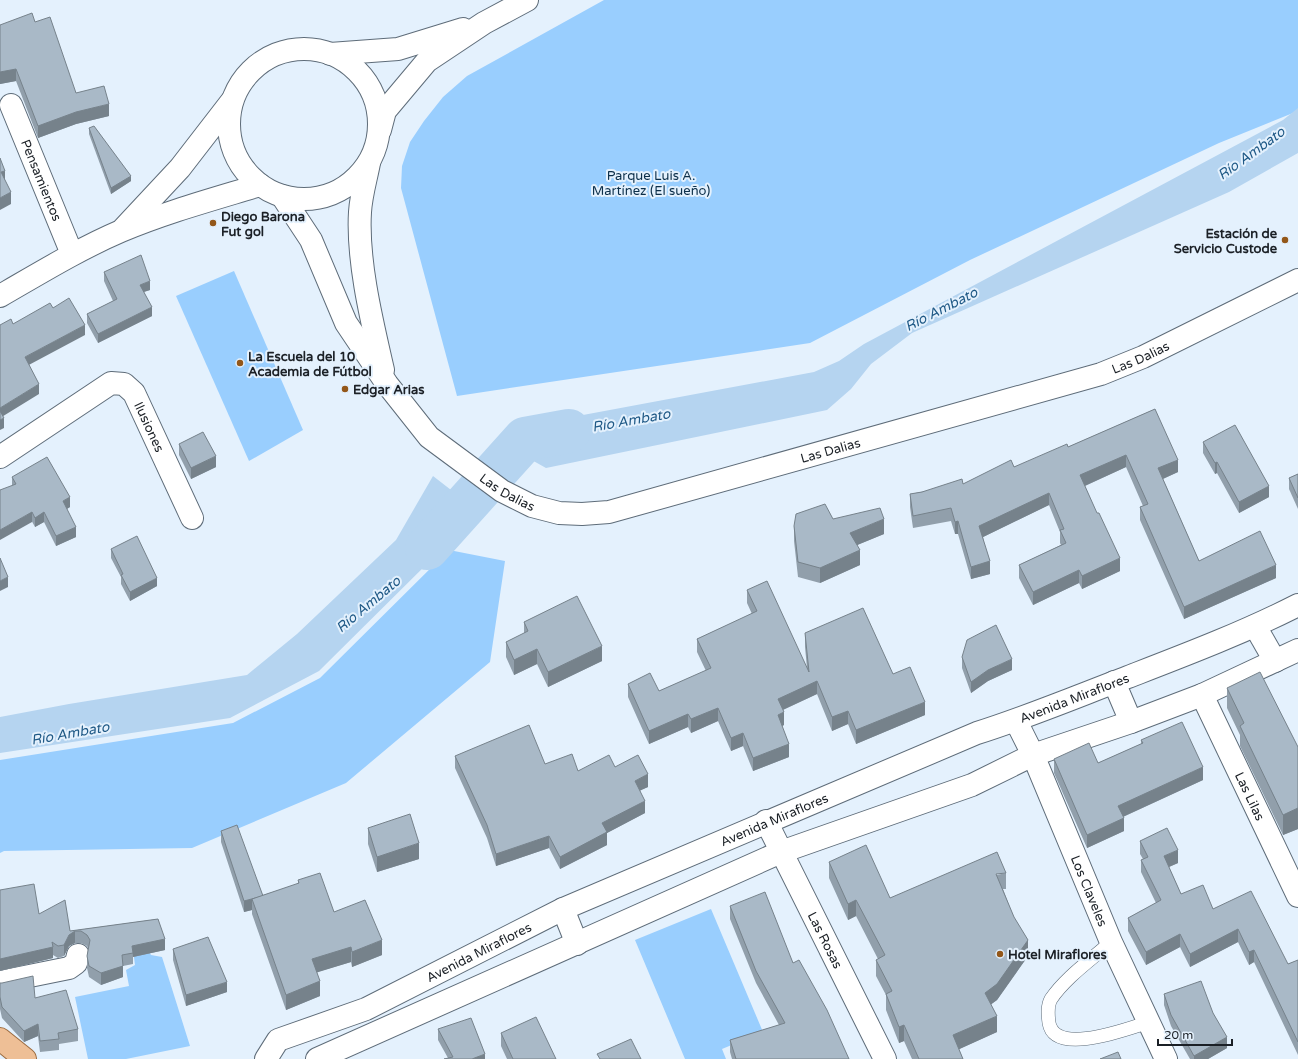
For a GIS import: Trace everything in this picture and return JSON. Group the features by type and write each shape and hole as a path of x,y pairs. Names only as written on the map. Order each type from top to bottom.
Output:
{"main road":[{"path":"232,101 229,124 232,148 243,169 260,185 282,196 306,199 331,195 353,181 369,162 376,148 385,111 427,61 484,23 527,0"},
{"path":"122,231 180,168 232,101 243,80 260,63 282,52 306,50 330,54 398,49 484,23"},
{"path":"330,54 352,67 368,86 377,109 379,134"},
{"name":"Pensamientos","path":"12,105 72,254"},
{"name":"Las Dalias","path":"369,162 360,212 362,263 372,324 387,384"},
{"path":"0,296 72,254 122,231 210,200 260,185"},
{"name":"Las Dalias","path":"282,196 311,240 346,323 387,384 429,437 502,491 532,506 559,513 582,514 609,512 1101,374 1143,357 1298,280"},
{"name":"Ilusiones","path":"0,457 111,383 124,384 134,393 192,518"},
{"name":"Avenida Miraflores","path":"266,1059 278,1040 366,1009 563,909 766,821 977,733 1016,721 1255,626 1298,605"},
{"path":"1255,626 1275,661"},
{"path":"317,1059 781,852 972,785 1033,754 1131,722 1202,695 1220,685 1298,650"},
{"path":"1114,682 1131,722"},
{"name":"Las Lilas","path":"1202,695 1298,896"},
{"name":"Los Claveles","path":"1016,721 1033,754 1111,942 1166,1059"},
{"name":"Las Rosas","path":"766,821 885,1059"},
{"path":"563,909 577,944"},
{"path":"0,982 68,968 76,963 78,954"},
{"path":"0,1039 25,1059"}],"lane":[{"path":"1111,942 1059,988 1050,1001 1047,1014 1050,1026 1059,1037 1074,1040 1094,1038 1148,1022"}],"green space":[{"name":"Parque Luis A. Martínez (El sueño)","path":"604,0 1298,0 1298,111 1219,143 970,260 810,343 457,396 401,188 402,166 410,142 443,97 467,76"},
{"name":"La Escuela del 10 Academia de Fútbol","path":"234,271 303,430 249,461 176,296"},
{"path":"449,550 505,561 490,662 346,783 192,848 4,851 0,853 0,760 233,723 320,678"},
{"path":"711,909 763,1032 722,1049 726,1059 685,1059 635,940"},
{"path":"132,942 144,943 151,955 162,957 190,1046 126,1059 88,1059 75,997 129,986 126,970 135,965"}],"water":[{"path":"1298,108 1298,153 1229,192 912,333 871,364 851,389 827,410 546,468 503,444 524,426 814,372 839,361 864,344 1283,120"},
{"path":"433,476 473,507 441,550 319,671 230,718 0,753 0,717 69,704 247,675 297,634 396,540"}],"building":[{"path":"32,13 35,22 50,17 76,93 104,86 109,104 76,112 38,126 16,69 0,72 0,25"},
{"path":"94,126 131,176 111,188 89,128"},
{"path":"0,158 5,171 1,172 11,192 0,198"},
{"path":"141,255 150,281 140,285 152,307 98,334 87,314 117,299 104,272"},
{"path":"69,298 85,325 25,357 39,384 0,408 0,325 11,319 13,324 50,303 53,308"},
{"path":"1155,409 1178,460 1158,468 1199,561 1260,531 1276,565 1184,607 1140,507 1148,504 1126,455 1080,475 1120,558 1082,576 1079,570 1033,592 1019,565 1066,543 1060,530 1064,529 1049,493 979,526 990,561 971,567 958,521 955,522 951,508 913,516 910,494 922,492 962,479 963,484 1011,460 1014,467 1067,444 1068,447"},
{"path":"0,411 4,418 0,420"},
{"path":"1235,425 1269,486 1239,502 1217,462 1215,463 1203,442"},
{"path":"203,432 216,456 191,468 179,444"},
{"path":"47,457 70,497 63,501 76,527 56,536 44,512 35,518 32,512 0,530 0,490 16,484 12,477"},
{"path":"1298,474 1298,498 1289,478"},
{"path":"825,504 833,519 880,508 884,519 850,533 860,550 820,568 798,562 794,526 796,514"},
{"path":"137,536 157,578 130,592 121,575 123,574 111,549"},
{"path":"0,558 8,577 0,581"},
{"path":"767,581 809,672 805,633 863,608 893,674 910,667 925,702 856,730 848,711 832,717 817,681 778,699 784,712 778,715 789,744 753,758 743,733 731,738 718,708 691,719 688,714 649,731 628,684 650,673 659,691 711,668 697,639 757,611 747,590"},
{"path":"577,596 602,646 548,672 537,649 514,660 506,642 528,631 524,622"},
{"path":"996,625 1012,659 988,670 971,682 962,657 967,640"},
{"path":"1260,672 1298,747 1298,808 1283,815 1240,726 1244,723 1227,688"},
{"path":"1182,722 1203,767 1118,806 1124,818 1087,835 1054,759 1089,743 1098,763 1143,743 1141,740"},
{"path":"529,725 545,764 572,754 578,771 609,755 615,767 638,755 648,774 635,781 645,801 602,823 607,832 560,857 549,836 496,854 487,825 455,756"},
{"path":"410,814 419,843 377,857 368,828"},
{"path":"237,825 263,896 244,901 221,831"},
{"path":"1167,828 1178,850 1164,856 1181,894 1203,885 1213,909 1251,891 1288,964 1298,960 1298,1042 1254,950 1249,952 1238,929 1190,954 1180,934 1146,952 1128,918 1161,900 1141,860 1148,857 1140,841"},
{"path":"866,845 890,898 997,852 1006,873 996,874 1014,917 1028,940 997,984 985,993 997,1016 953,1035 963,1059 919,1059 904,1025 899,1027 886,994 892,991 876,960 885,955 856,900 848,904 829,862"},
{"path":"320,873 334,912 365,900 382,940 352,952 351,947 312,959 320,981 286,995 252,899 299,883 298,880"},
{"path":"34,884 39,914 65,900 70,931 158,919 165,939 132,946 133,953 122,955 123,966 101,973 89,966 87,956 90,940 87,935 81,931 75,931 69,935 64,945 58,946 52,942 53,947 0,959 0,890"},
{"path":"765,892 793,963 799,960 827,1010 849,1059 736,1059 730,1040 785,1023 756,971 730,906"},
{"path":"208,937 227,982 186,995 173,949"},
{"path":"33,976 35,998 66,990 78,1029 58,1033 59,1039 40,1041 38,1024 24,1031 2,1007 0,983"},
{"path":"1201,981 1213,1013 1227,1037 1194,1056 1171,1015 1164,994"},
{"path":"536,1017 556,1059 513,1059 501,1033"},
{"path":"471,1018 485,1054 472,1059 444,1059 453,1057 438,1029"},
{"path":"631,1039 641,1059 600,1059 597,1054"},
{"path":"1118,1052 1121,1059 1100,1059"}],"waterway":[{"name":"Río Ambato","path":"427,548 525,439 569,431"}],"place":[{"name":"Diego Barona Fut gol","path":"213,223"},
{"name":"Estación de Servicio Custode","path":"1285,240"},
{"name":"La Escuela del 10 Academia de Fútbol","path":"240,363"},
{"name":"Edgar Arias","path":"345,389"},
{"name":"Hotel Miraflores","path":"1000,954"}]}
